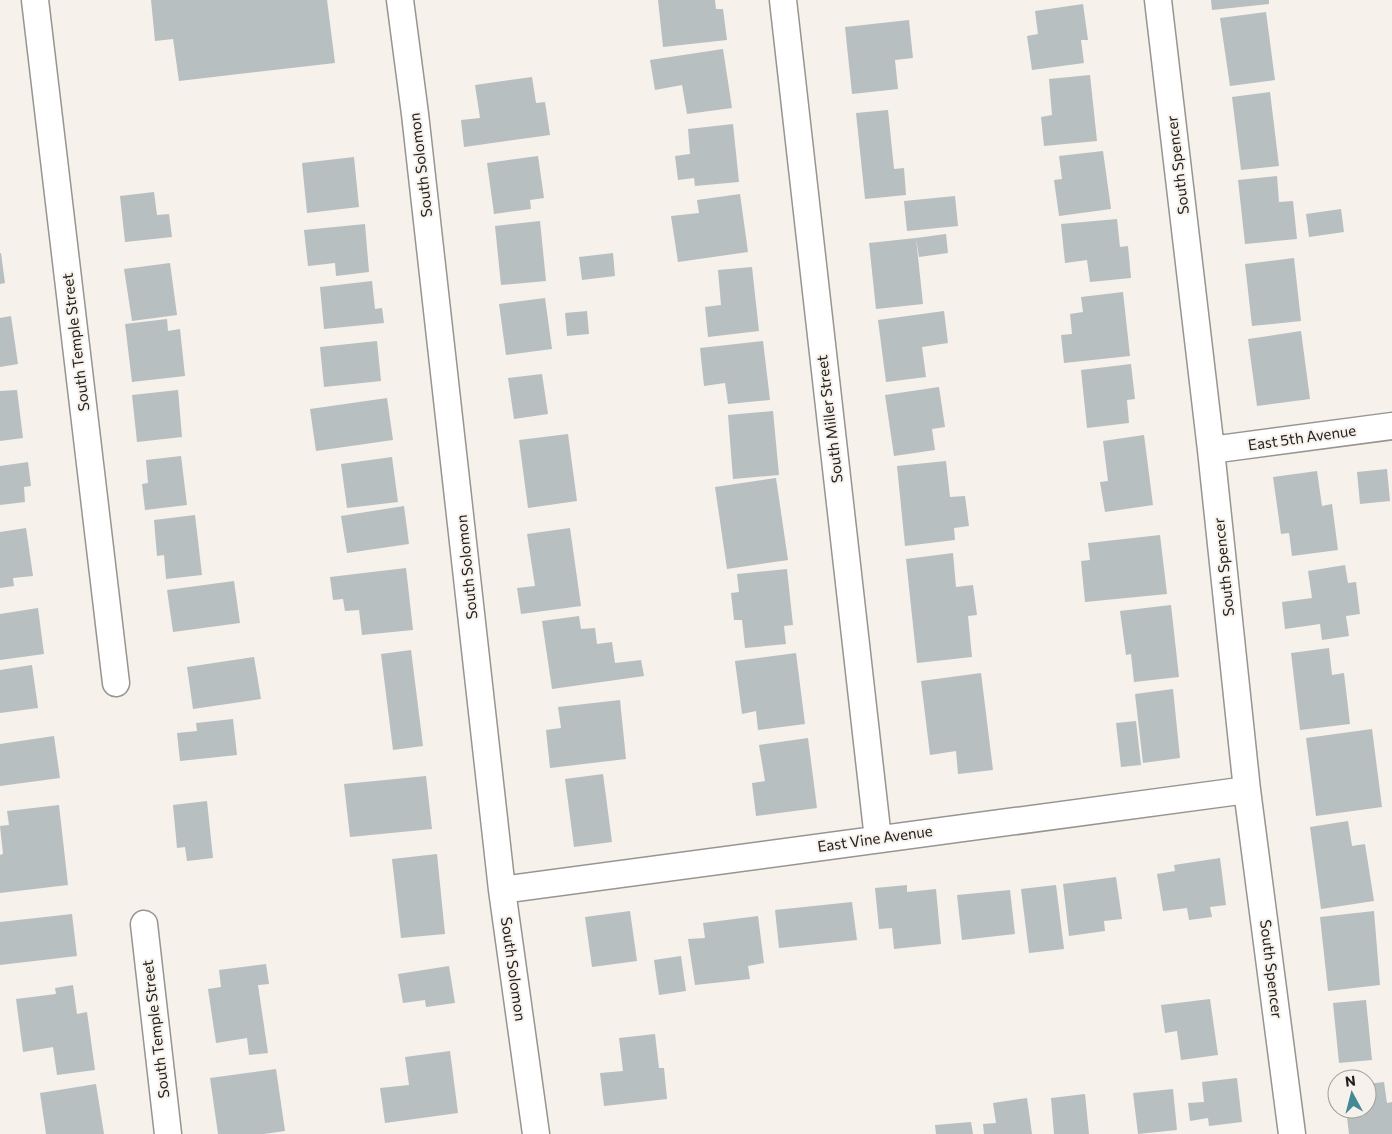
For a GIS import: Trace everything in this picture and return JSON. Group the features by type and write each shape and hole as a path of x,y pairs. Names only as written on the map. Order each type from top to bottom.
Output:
{"street":[{"name":"South Temple Street","path":"35,0 116,683"},
{"name":"South Solomon","path":"400,0 415,114 502,890 536,1134"},
{"name":"South Miller Street","path":"782,0 878,838"},
{"name":"South Spencer","path":"1158,0 1211,450 1248,790 1292,1134"},
{"name":"East 5th Avenue","path":"1211,450 1392,426"},
{"name":"East Vine Avenue","path":"502,890 878,838 1248,790"},
{"name":"South Temple Street","path":"144,924 168,1134"}],"building":[{"path":"151,0 327,0 335,63 179,81 173,39 155,41"},
{"path":"658,0 715,0 716,9 723,9 727,40 663,47"},
{"path":"1211,0 1269,0 1269,4 1212,10"},
{"path":"1083,4 1088,40 1081,40 1084,63 1032,70 1027,36 1038,34 1035,11"},
{"path":"1266,12 1275,80 1230,86 1220,18"},
{"path":"909,20 913,58 895,60 898,89 852,94 845,27"},
{"path":"723,49 732,108 687,114 682,85 655,90 650,60"},
{"path":"1090,75 1097,141 1044,146 1041,117 1052,115 1049,79"},
{"path":"532,77 536,103 545,102 550,135 464,147 461,120 480,118 475,85"},
{"path":"1270,92 1279,166 1241,170 1232,97"},
{"path":"888,110 894,169 904,168 906,195 865,199 856,113"},
{"path":"733,124 739,182 695,186 694,178 678,180 675,156 690,154 688,129"},
{"path":"1103,151 1111,209 1059,216 1054,180 1062,179 1059,156"},
{"path":"538,156 544,198 530,200 531,209 494,214 487,163"},
{"path":"354,157 359,207 307,213 302,163"},
{"path":"1277,176 1279,202 1293,201 1297,239 1245,244 1238,180"},
{"path":"154,192 157,215 169,214 172,237 125,242 120,196"},
{"path":"740,194 748,252 678,262 671,216 699,213 697,200"},
{"path":"955,196 958,226 907,231 904,201"},
{"path":"1341,209 1344,232 1309,237 1306,214"},
{"path":"1117,219 1120,247 1128,246 1131,278 1090,282 1087,260 1065,263 1061,224"},
{"path":"540,221 546,281 501,285 495,226"},
{"path":"365,224 369,272 336,276 335,263 308,266 304,230"},
{"path":"946,234 948,253 919,257 916,238"},
{"path":"916,238 923,304 876,309 869,243"},
{"path":"0,253 5,283 0,284"},
{"path":"613,253 615,276 582,280 579,257"},
{"path":"1294,258 1301,321 1252,326 1245,264"},
{"path":"170,263 177,315 132,321 124,269"},
{"path":"752,267 759,331 708,337 705,307 721,305 718,270"},
{"path":"372,281 375,309 382,308 384,323 324,329 320,287"},
{"path":"1123,292 1130,356 1064,363 1061,335 1072,334 1070,314 1083,312 1081,297"},
{"path":"545,298 552,349 506,355 499,304"},
{"path":"587,311 589,334 567,336 565,313"},
{"path":"944,311 948,343 922,347 926,377 886,382 878,320"},
{"path":"11,316 18,364 0,367 0,318"},
{"path":"167,319 168,331 180,329 185,376 132,382 125,324"},
{"path":"1301,331 1310,399 1257,406 1248,339"},
{"path":"377,341 381,381 324,387 320,347"},
{"path":"763,341 770,400 728,404 725,383 704,386 700,348"},
{"path":"1131,364 1135,399 1127,400 1129,423 1087,428 1081,370"},
{"path":"542,374 548,414 514,419 508,378"},
{"path":"939,387 945,427 932,429 935,450 894,456 885,395"},
{"path":"17,390 23,438 0,441 0,391"},
{"path":"178,390 182,437 137,442 132,395"},
{"path":"387,398 393,440 316,451 310,409"},
{"path":"773,411 779,475 733,479 728,415"},
{"path":"568,434 577,501 528,508 519,440"},
{"path":"1144,435 1153,505 1105,512 1100,482 1108,481 1103,441"},
{"path":"181,456 187,505 145,510 142,484 148,483 146,460"},
{"path":"392,457 398,502 347,508 341,464"},
{"path":"946,461 950,497 965,496 969,526 954,528 955,540 905,546 897,466"},
{"path":"28,462 31,486 24,487 25,502 0,505 0,466"},
{"path":"1387,469 1390,501 1360,504 1357,472"},
{"path":"1317,471 1322,506 1332,504 1338,550 1292,556 1289,533 1281,534 1273,477"},
{"path":"776,478 788,560 727,569 715,487"},
{"path":"404,506 409,544 347,553 341,516"},
{"path":"195,515 202,575 166,579 164,555 157,556 154,520"},
{"path":"26,528 33,576 13,578 14,586 0,588 0,532"},
{"path":"570,528 581,606 521,614 517,588 535,586 527,534"},
{"path":"1160,535 1167,594 1085,602 1081,561 1090,560 1088,543"},
{"path":"953,553 956,587 973,585 977,615 968,616 972,657 917,663 906,559"},
{"path":"1345,565 1348,583 1356,582 1360,614 1346,616 1349,636 1322,640 1320,624 1285,629 1282,602 1312,598 1308,571"},
{"path":"406,568 413,630 362,635 359,610 345,611 343,599 333,600 330,577"},
{"path":"787,569 793,625 784,626 786,644 745,648 742,620 734,620 731,593 739,592 737,574"},
{"path":"234,581 240,623 173,632 167,590"},
{"path":"1171,605 1179,677 1134,682 1131,654 1126,655 1120,611"},
{"path":"38,608 44,654 0,660 0,614"},
{"path":"579,616 581,629 595,628 597,644 612,642 615,663 641,660 644,676 552,689 542,621"},
{"path":"1329,648 1332,675 1344,673 1350,724 1300,730 1291,653"},
{"path":"411,650 423,746 393,750 381,654"},
{"path":"796,653 805,724 758,730 756,711 742,714 735,661"},
{"path":"254,657 261,699 193,709 187,667"},
{"path":"32,665 38,708 0,713 0,670"},
{"path":"981,673 993,770 958,774 956,751 930,755 921,681"},
{"path":"1173,689 1180,758 1143,763 1135,694"},
{"path":"620,700 626,759 550,768 546,730 561,728 558,707"},
{"path":"233,719 237,755 180,761 177,733 197,731 196,723"},
{"path":"1136,721 1141,765 1121,767 1116,723"},
{"path":"1372,729 1382,807 1316,816 1306,738"},
{"path":"54,736 60,778 0,786 0,744"},
{"path":"808,738 817,808 756,816 752,783 765,781 759,745"},
{"path":"603,774 612,842 574,847 565,779"},
{"path":"426,776 432,829 350,837 344,784"},
{"path":"207,801 213,858 187,861 185,847 177,848 173,805"},
{"path":"59,805 68,885 0,893 0,855 3,854 0,826 9,825 7,811"},
{"path":"1348,821 1352,846 1365,844 1374,901 1321,909 1310,827"},
{"path":"437,854 445,934 401,938 392,859"},
{"path":"1220,858 1226,905 1210,907 1212,917 1189,920 1187,908 1163,911 1157,874 1175,871 1174,865"},
{"path":"1116,877 1122,919 1104,921 1105,931 1069,936 1063,884"},
{"path":"907,885 907,892 936,889 941,944 894,949 892,928 879,929 875,888"},
{"path":"1056,885 1064,949 1029,953 1021,889"},
{"path":"1010,890 1015,934 962,940 957,895"},
{"path":"852,902 857,940 779,948 775,910"},
{"path":"630,911 637,961 592,967 585,917"},
{"path":"1374,911 1380,985 1328,991 1320,917"},
{"path":"72,914 77,956 0,965 0,922"},
{"path":"758,916 764,963 748,966 750,979 695,985 688,939 705,938 703,923"},
{"path":"681,956 686,991 659,995 654,960"},
{"path":"266,964 269,984 258,985 268,1053 249,1055 247,1038 216,1043 208,989 221,987 219,970"},
{"path":"449,966 455,1003 426,1007 425,1000 403,1003 398,974"},
{"path":"73,985 77,1014 87,1012 95,1070 57,1075 53,1047 23,1052 16,999 56,994 55,988"},
{"path":"1210,999 1218,1055 1181,1060 1177,1031 1165,1033 1161,1005"},
{"path":"1366,1000 1372,1060 1339,1063 1333,1003"},
{"path":"655,1034 659,1068 664,1068 667,1099 604,1106 600,1073 623,1071 619,1038"},
{"path":"450,1051 458,1113 385,1123 380,1088 409,1085 405,1057"},
{"path":"276,1069 285,1131 264,1134 218,1134 210,1078"},
{"path":"1237,1078 1242,1122 1209,1126 1208,1118 1190,1121 1188,1103 1204,1102 1202,1082"},
{"path":"1384,1082 1387,1103 1392,1102 1392,1134 1349,1134 1347,1119 1377,1119 1377,1083"},
{"path":"96,1084 104,1134 46,1134 40,1093"},
{"path":"1173,1089 1177,1130 1138,1134 1133,1093"},
{"path":"1085,1094 1089,1134 1054,1134 1051,1098"},
{"path":"1027,1098 1032,1134 984,1134 983,1124 996,1123 993,1103"},
{"path":"971,1122 973,1134 936,1134 935,1125"}]}
